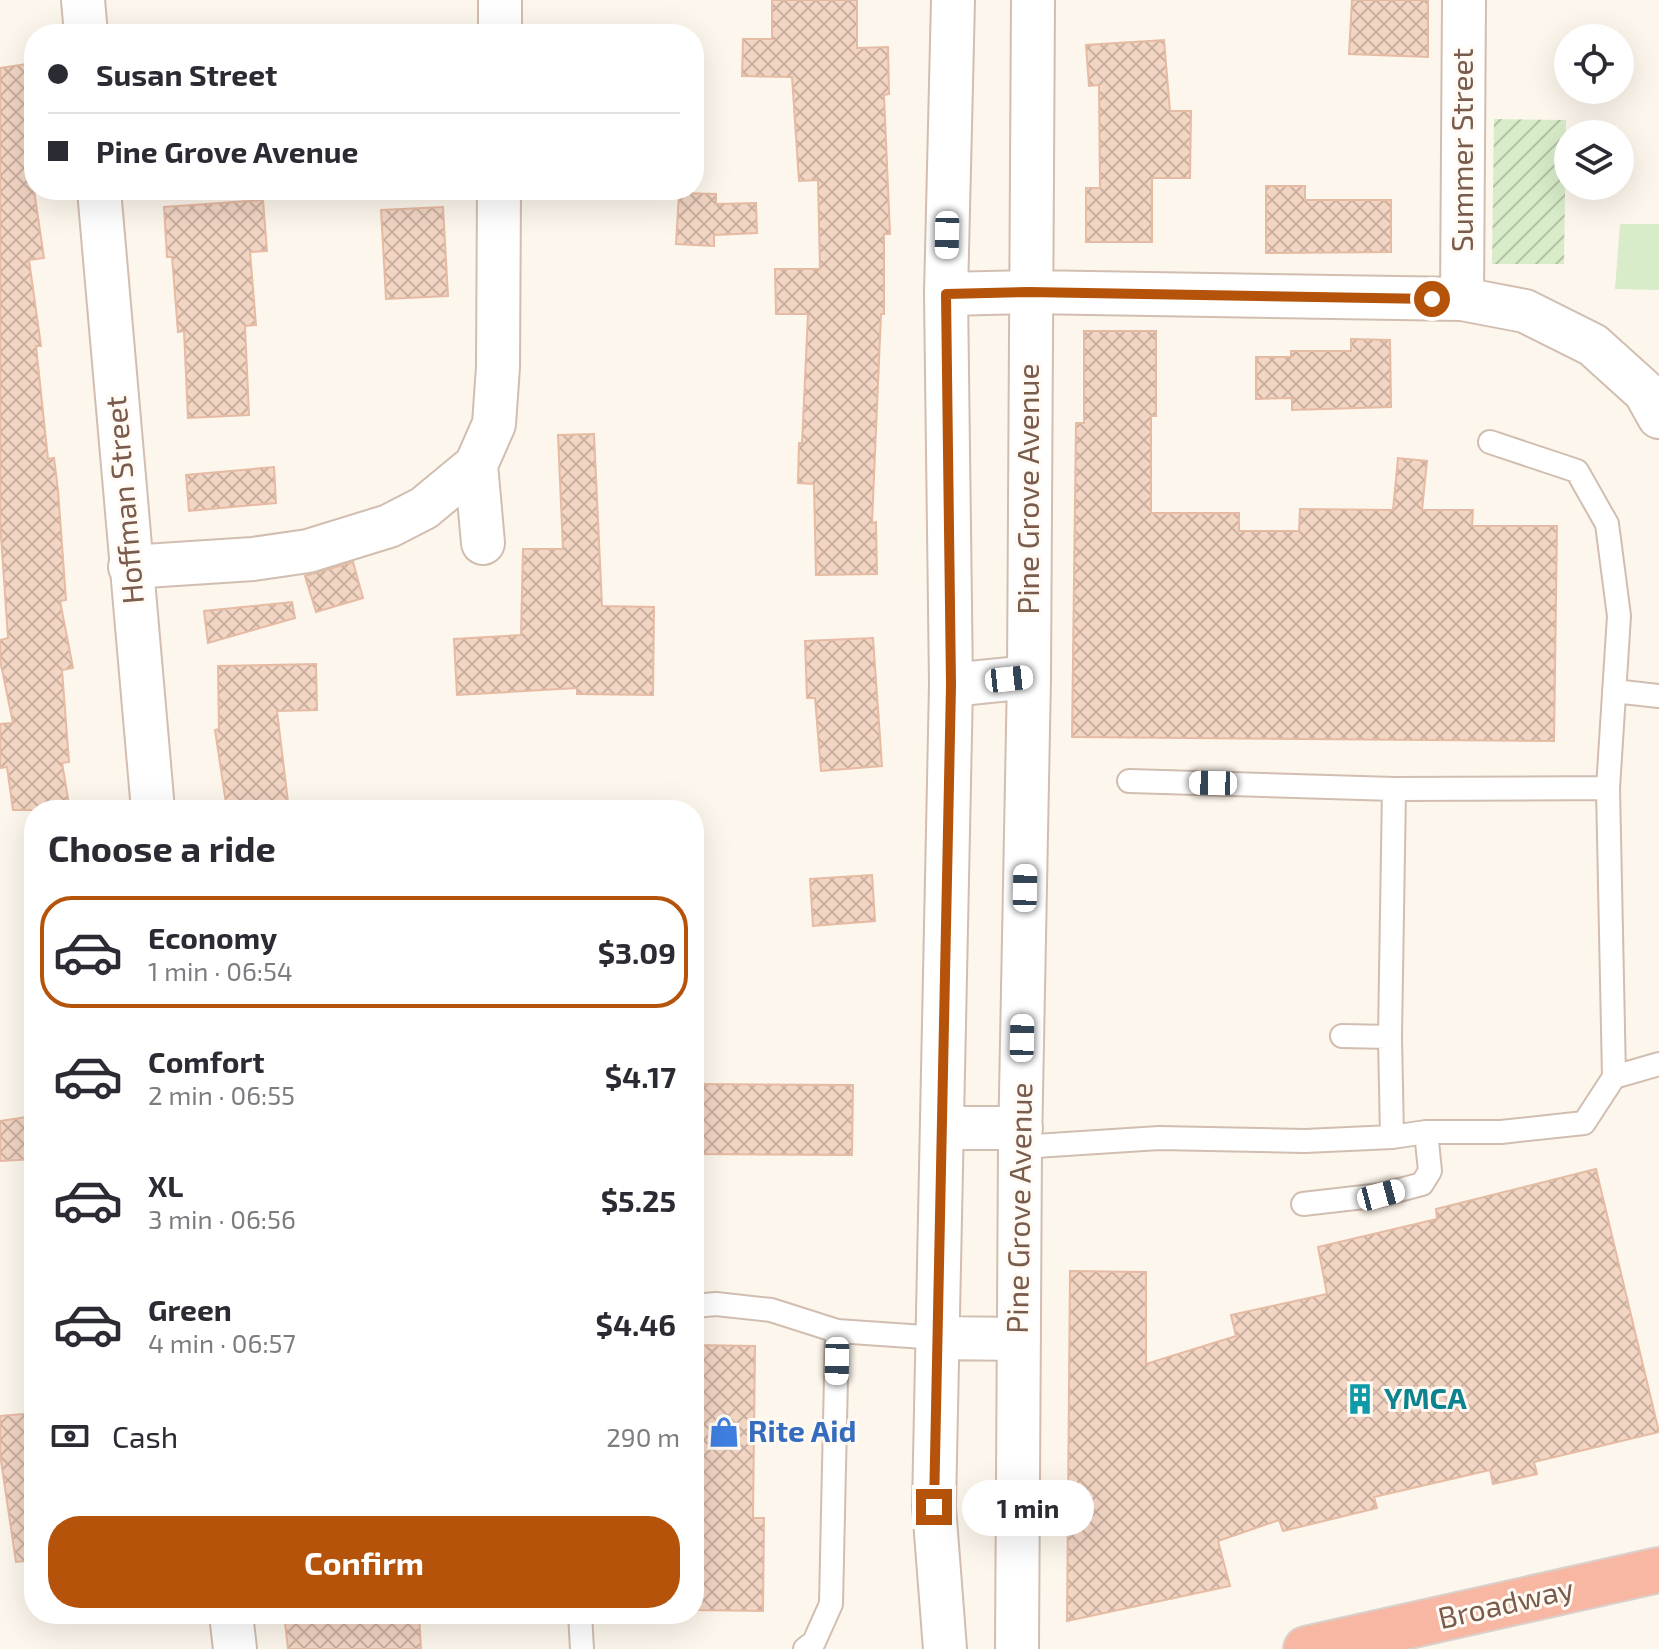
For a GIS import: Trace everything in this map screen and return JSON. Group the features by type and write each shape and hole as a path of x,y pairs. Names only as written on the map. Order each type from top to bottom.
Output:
{"highway":[{"name":"Broadway","path":"1306,1649 1659,1570"}],"street":[{"path":"83,0 85,24"},
{"path":"500,0 500,24"},
{"path":"945,1649 934,1507 951,685 946,294 953,0"},
{"name":"Pine Grove Avenue","path":"1017,1649 1020,1137 1029,677 1033,0"},
{"name":"Summer Street","path":"1462,299 1464,0"},
{"name":"Hoffman Street","path":"100,200 152,800"},
{"path":"130,567 253,559 308,551 389,526 413,514 476,465 494,424 498,367 499,200"},
{"path":"946,294 1029,292 1462,299 1525,311 1593,345 1645,392 1659,417"},
{"path":"476,465 483,543"},
{"path":"951,685 1029,677"},
{"path":"943,1128 1020,1137"},
{"path":"939,1338 1019,1339"},
{"path":"232,1624 235,1649"}],"lane":[{"path":"1020,1137 1305,1141 1392,1137 1426,1132 1501,1132 1584,1123 1614,1077 1608,788 1619,616 1607,524 1577,471 1490,442"},
{"path":"1614,691 1659,696"},
{"path":"1129,781 1394,789 1608,788"},
{"path":"1392,1137 1390,1037 1394,789"},
{"path":"1342,1036 1390,1037"},
{"path":"1614,1077 1659,1064"},
{"path":"1303,1204 1381,1195 1422,1184 1430,1171 1426,1132"},
{"path":"704,1305 771,1310 837,1331 939,1338"},
{"path":"805,1649 814,1642 831,1604 837,1331"},
{"path":"581,1624 582,1649"}],"green space":[{"path":"1494,119 1566,120 1554,120 1554,200 1565,200 1564,264 1492,264"},
{"path":"1620,224 1659,224 1659,290 1615,289"}],"building":[{"path":"772,0 857,0 857,48 888,47 889,94 884,95 890,234 884,234 884,314 881,314 872,523 876,522 877,574 816,575 814,484 798,483 808,314 776,314 775,269 820,269 818,180 799,181 792,77 742,76 743,39 772,39"},
{"path":"1352,0 1428,0 1428,57 1349,54"},
{"path":"1164,40 1170,111 1191,111 1190,178 1152,178 1152,242 1086,242 1086,188 1100,188 1099,85 1089,86 1086,45"},
{"path":"24,64 24,200 35,200 44,258 29,260 41,346 36,346 48,459 54,458 58,490 66,600 60,601 73,668 62,670 69,762 62,763 68,800 24,800 24,810 13,810 7,767 0,768 0,724 13,723 0,660 0,640 8,638 0,522 0,68"},
{"path":"1266,186 1305,186 1305,200 1391,200 1391,252 1266,253"},
{"path":"704,194 716,194 716,204 756,203 757,233 714,235 714,246 676,244 679,200 704,200"},
{"path":"263,200 267,251 250,252 256,325 245,326 249,415 188,418 184,331 178,332 172,257 167,257 164,207"},
{"path":"443,207 448,296 386,299 381,210"},
{"path":"1084,331 1156,331 1156,416 1151,416 1151,513 1239,513 1239,531 1299,531 1300,509 1393,510 1398,458 1427,461 1422,510 1473,510 1472,526 1557,526 1554,741 1072,737 1076,423 1084,423"},
{"path":"1351,339 1390,340 1391,407 1292,410 1292,398 1256,399 1256,357 1291,357 1291,351 1351,351"},
{"path":"594,434 602,606 654,607 653,695 577,694 577,688 457,695 454,639 521,635 523,549 563,549 558,435"},
{"path":"274,467 276,503 189,511 186,475"},
{"path":"353,562 363,598 316,612 305,576"},
{"path":"292,602 295,618 208,643 204,611"},
{"path":"873,638 882,766 821,771 815,698 807,698 805,641"},
{"path":"316,664 317,710 277,711 288,800 226,800 215,730 219,729 218,666"},
{"path":"872,875 875,921 813,926 810,879"},
{"path":"704,1084 853,1085 852,1155 704,1154"},
{"path":"24,1117 24,1160 0,1161 0,1121"},
{"name":"YMCA","path":"1596,1169 1659,1432 1534,1462 1537,1474 1493,1484 1490,1470 1374,1497 1377,1508 1283,1531 1279,1520 1218,1541 1230,1586 1067,1621 1070,1271 1146,1272 1146,1364 1236,1336 1231,1315 1327,1294 1318,1247 1437,1219 1436,1209"},
{"name":"Rite Aid","path":"704,1345 755,1346 753,1518 764,1518 763,1611 704,1610"},
{"path":"24,1414 24,1561 16,1562 0,1454 0,1416"},
{"path":"285,1624 420,1624 421,1649 288,1649"}],"place":[{"name":"YMCA","path":"1360,1399"},
{"name":"Rite Aid","path":"724,1432"}],"route":[{"path":"934,1507 951,685 946,294 1029,292 1432,299"}]}
